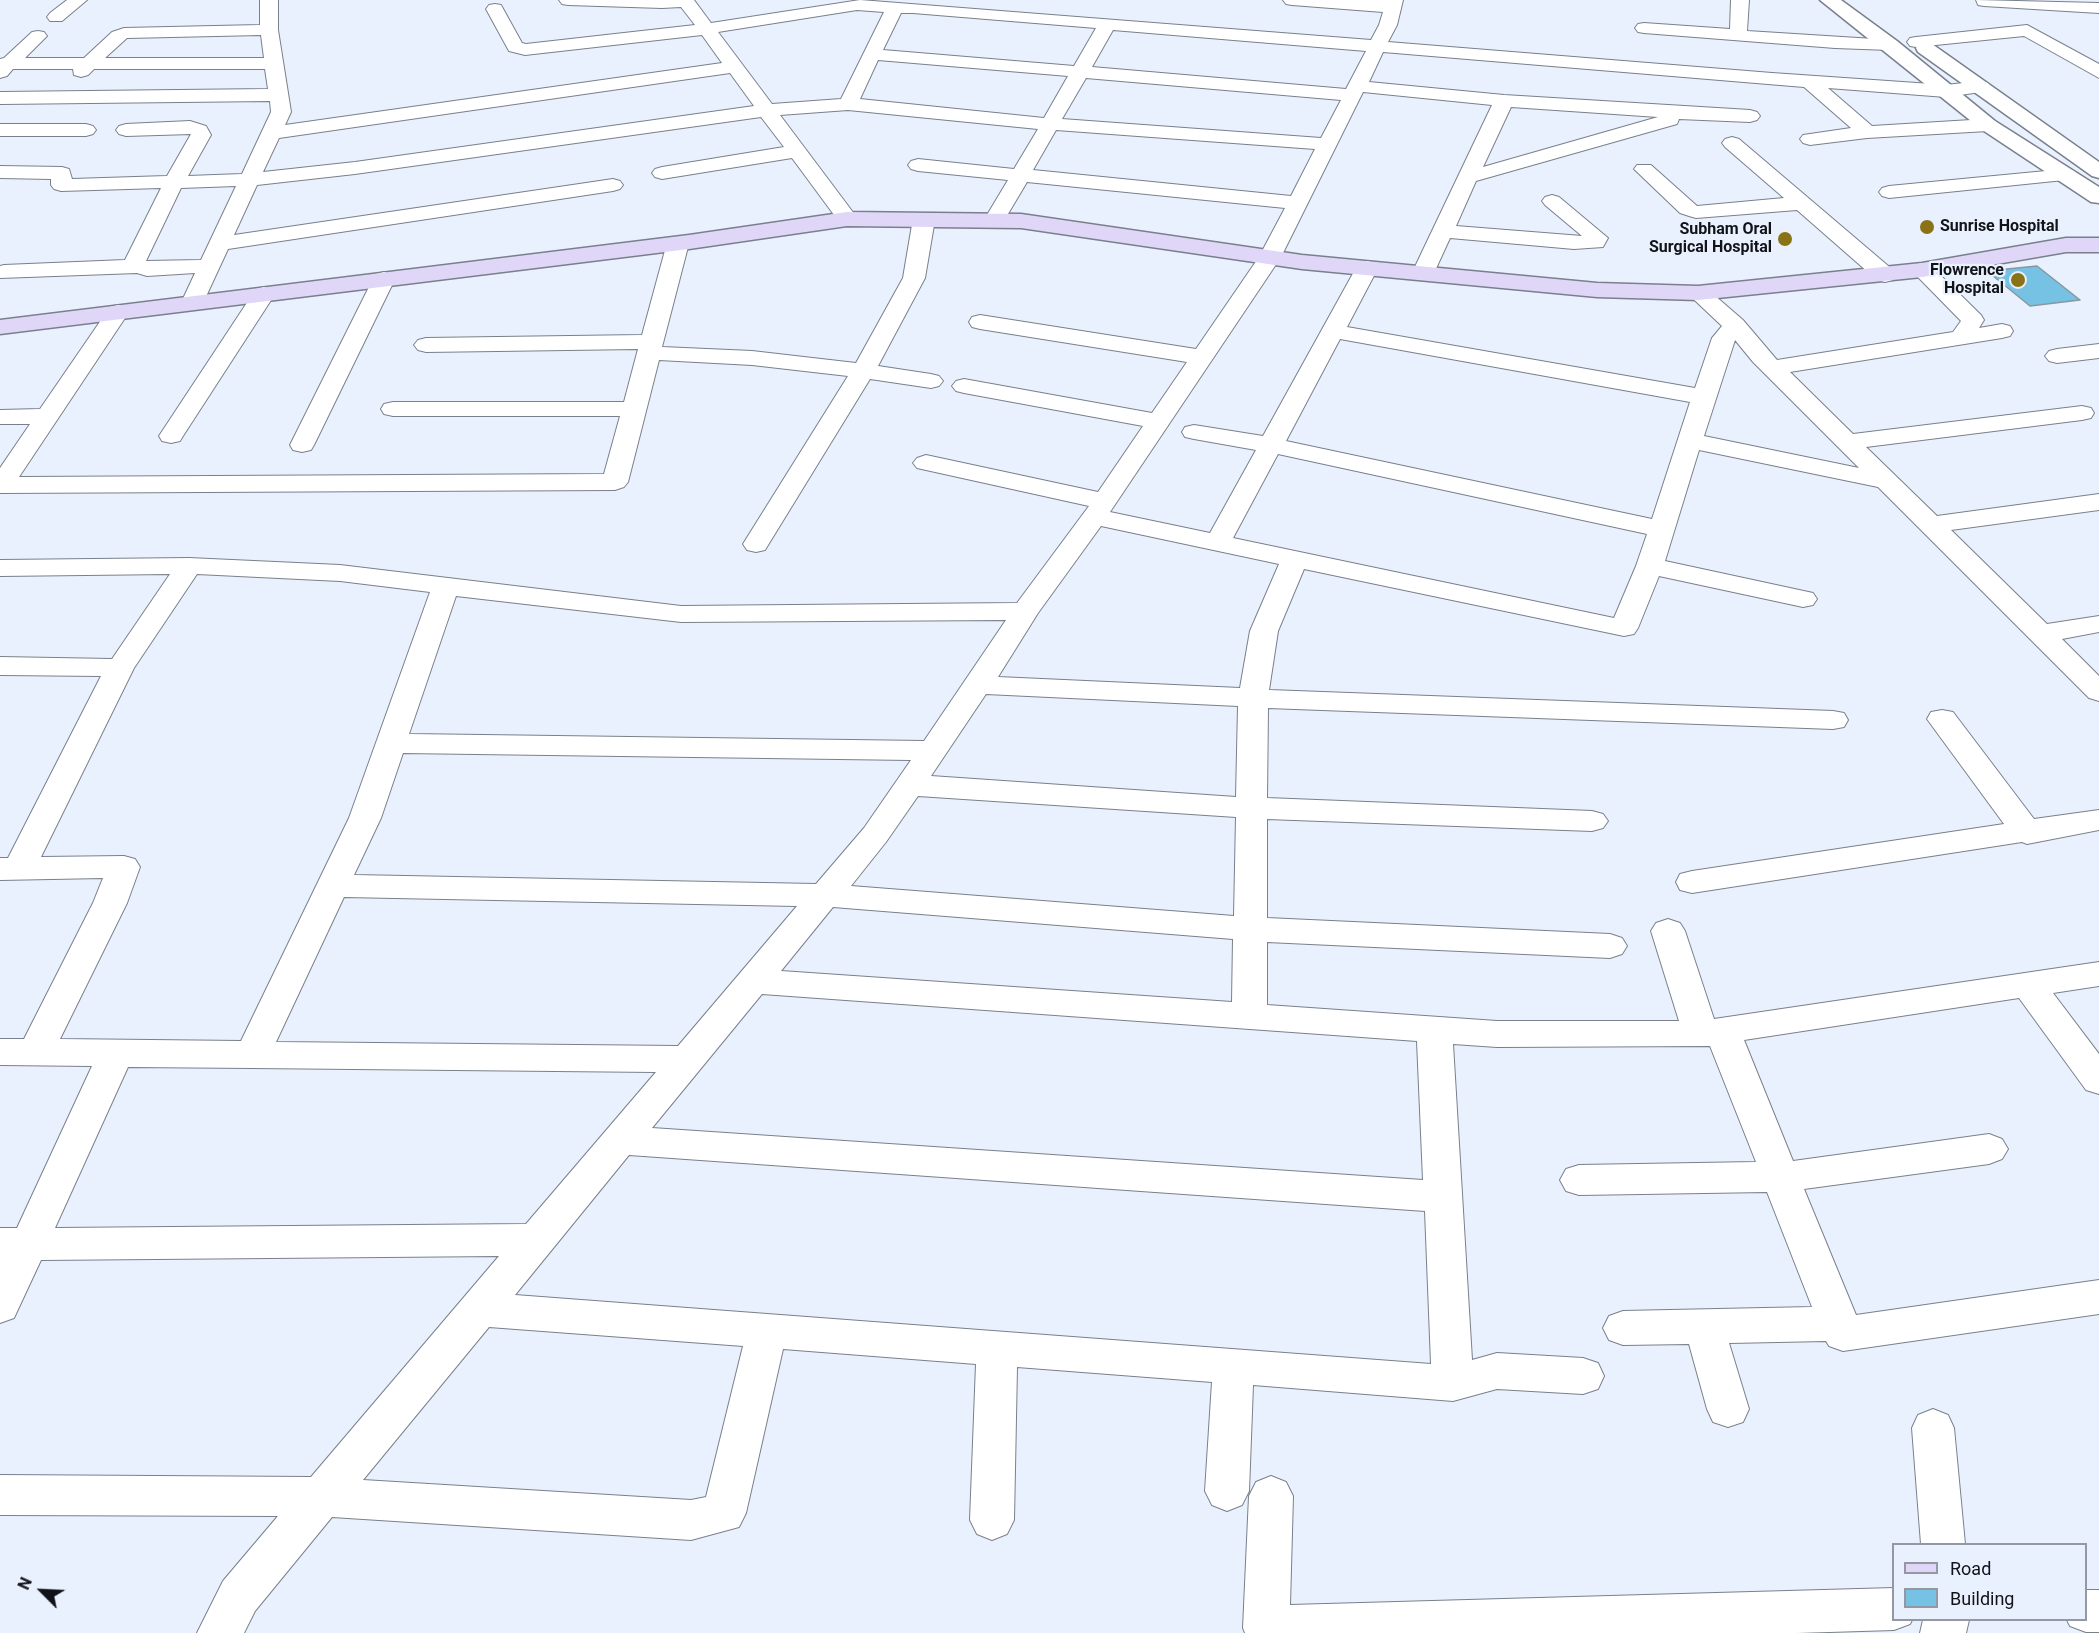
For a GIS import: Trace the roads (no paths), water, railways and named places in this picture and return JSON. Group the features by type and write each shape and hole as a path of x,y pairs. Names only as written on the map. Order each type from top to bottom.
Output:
{"main road":[{"path":"0,327 678,243 847,219 1021,221 1270,257 1367,268 1597,290 1698,293 1885,275 2066,245 2099,245"},
{"path":"2066,245 2073,239 2099,237"}],"street":[{"path":"56,17 72,0"},
{"path":"192,303 280,112 269,30 269,0"},
{"path":"568,0 662,3 685,1 847,219"},
{"path":"220,1633 239,1596 875,835 1025,611 1099,509 1270,257 1388,25 1393,4 1292,0"},
{"path":"1738,36 1740,0"},
{"path":"1829,0 1890,45 1988,125 2099,197"},
{"path":"1854,0 2099,172"},
{"path":"1984,0 2099,8"},
{"path":"1984,0 2027,30 2099,72"},
{"path":"495,9 515,47 525,50 706,29 857,5 1080,14 1107,24 1376,48 1946,91 1981,87"},
{"path":"848,104 895,7"},
{"path":"995,220 1107,24"},
{"path":"1644,28 1890,45"},
{"path":"55,98 89,63 124,33 269,30"},
{"path":"1916,42 2027,30"},
{"path":"3,67 38,36"},
{"path":"2060,49 2099,51"},
{"path":"872,54 1504,101 1750,116"},
{"path":"3,67 89,63 275,63"},
{"path":"270,133 735,67"},
{"path":"1469,177 1670,120 1678,113 1681,72"},
{"path":"1807,80 1867,132"},
{"path":"0,98 279,95"},
{"path":"1423,273 1504,101"},
{"path":"0,172 62,173 61,185 249,180 355,168 767,110 848,104 1050,124 1327,144"},
{"path":"1810,138 1867,132 1988,125"},
{"path":"126,130 190,128 200,130 201,135 174,182 135,262 139,266"},
{"path":"0,130 86,130"},
{"path":"1732,143 1885,275"},
{"path":"662,173 797,151"},
{"path":"918,165 1298,202"},
{"path":"1644,169 1688,210 1696,212 1802,203"},
{"path":"1889,192 2067,175"},
{"path":"219,244 613,184"},
{"path":"1443,231 1574,243 1595,242 1597,238 1552,201"},
{"path":"756,544 863,371 914,278 924,219"},
{"path":"1,485 615,482 678,243"},
{"path":"4,272 139,266 147,269 209,266"},
{"path":"1218,542 1367,268"},
{"path":"1922,270 1973,320 1961,337"},
{"path":"302,445 384,279"},
{"path":"1698,293 1735,325 1772,368 2099,692"},
{"path":"171,436 264,294"},
{"path":"1,485 118,312"},
{"path":"980,322 1202,357"},
{"path":"926,463 1218,542 1624,628 1650,566 1718,352 1724,338 1735,325"},
{"path":"1332,331 1705,397"},
{"path":"1772,368 2002,331"},
{"path":"426,345 651,347 931,381"},
{"path":"2057,356 2099,351"},
{"path":"964,386 1158,421"},
{"path":"393,409 634,409"},
{"path":"1848,442 2082,413"},
{"path":"0,417 47,416"},
{"path":"1194,432 1271,445 1661,529"},
{"path":"1691,441 1889,482"},
{"path":"1932,525 2099,502"},
{"path":"1249,1016 1253,698 1264,631 1295,559"},
{"path":"0,568 189,566 340,573 644,612 681,614 1025,611"},
{"path":"35,1053 110,903 124,867 10,869 120,668 189,566"},
{"path":"1650,566 1803,599"},
{"path":"252,1055 365,818 446,585"},
{"path":"2040,634 2099,624"},
{"path":"0,666 120,668"},
{"path":"978,684 1253,698 1833,720"},
{"path":"1942,719 2027,833"},
{"path":"391,743 932,751"},
{"path":"909,785 1250,808 1592,821"},
{"path":"1692,882 2027,833 2099,820"},
{"path":"333,886 825,895 1249,929 1611,946"},
{"path":"1668,931 1712,1032 1781,1177 1843,1334 2099,1297"},
{"path":"752,981 1497,1034 1712,1032 2099,975"},
{"path":"2028,985 2099,1080"},
{"path":"1434,1029 1453,1383"},
{"path":"0,1052 687,1059"},
{"path":"0,1306 14,1244 116,1054"},
{"path":"620,1140 1443,1197"},
{"path":"1578,1180 1781,1177 1989,1149"},
{"path":"14,1244 536,1240"},
{"path":"479,1310 1453,1383 1497,1371 1582,1376"},
{"path":"1623,1328 1839,1324"},
{"path":"1704,1327 1728,1409"},
{"path":"0,1495 322,1497 691,1521 724,1513 767,1331"},
{"path":"992,1520 997,1348"},
{"path":"1227,1491 1233,1366"},
{"path":"1934,1428 1943,1543"},
{"path":"1271,1496 1266,1629 1469,1626 1892,1609"}],"place":[{"name":"Sunrise Hospital","path":"1927,227"},
{"name":"Subham Oral Surgical Hospital","path":"1785,239"},
{"name":"Flowrence Hospital","path":"2018,280"}]}
